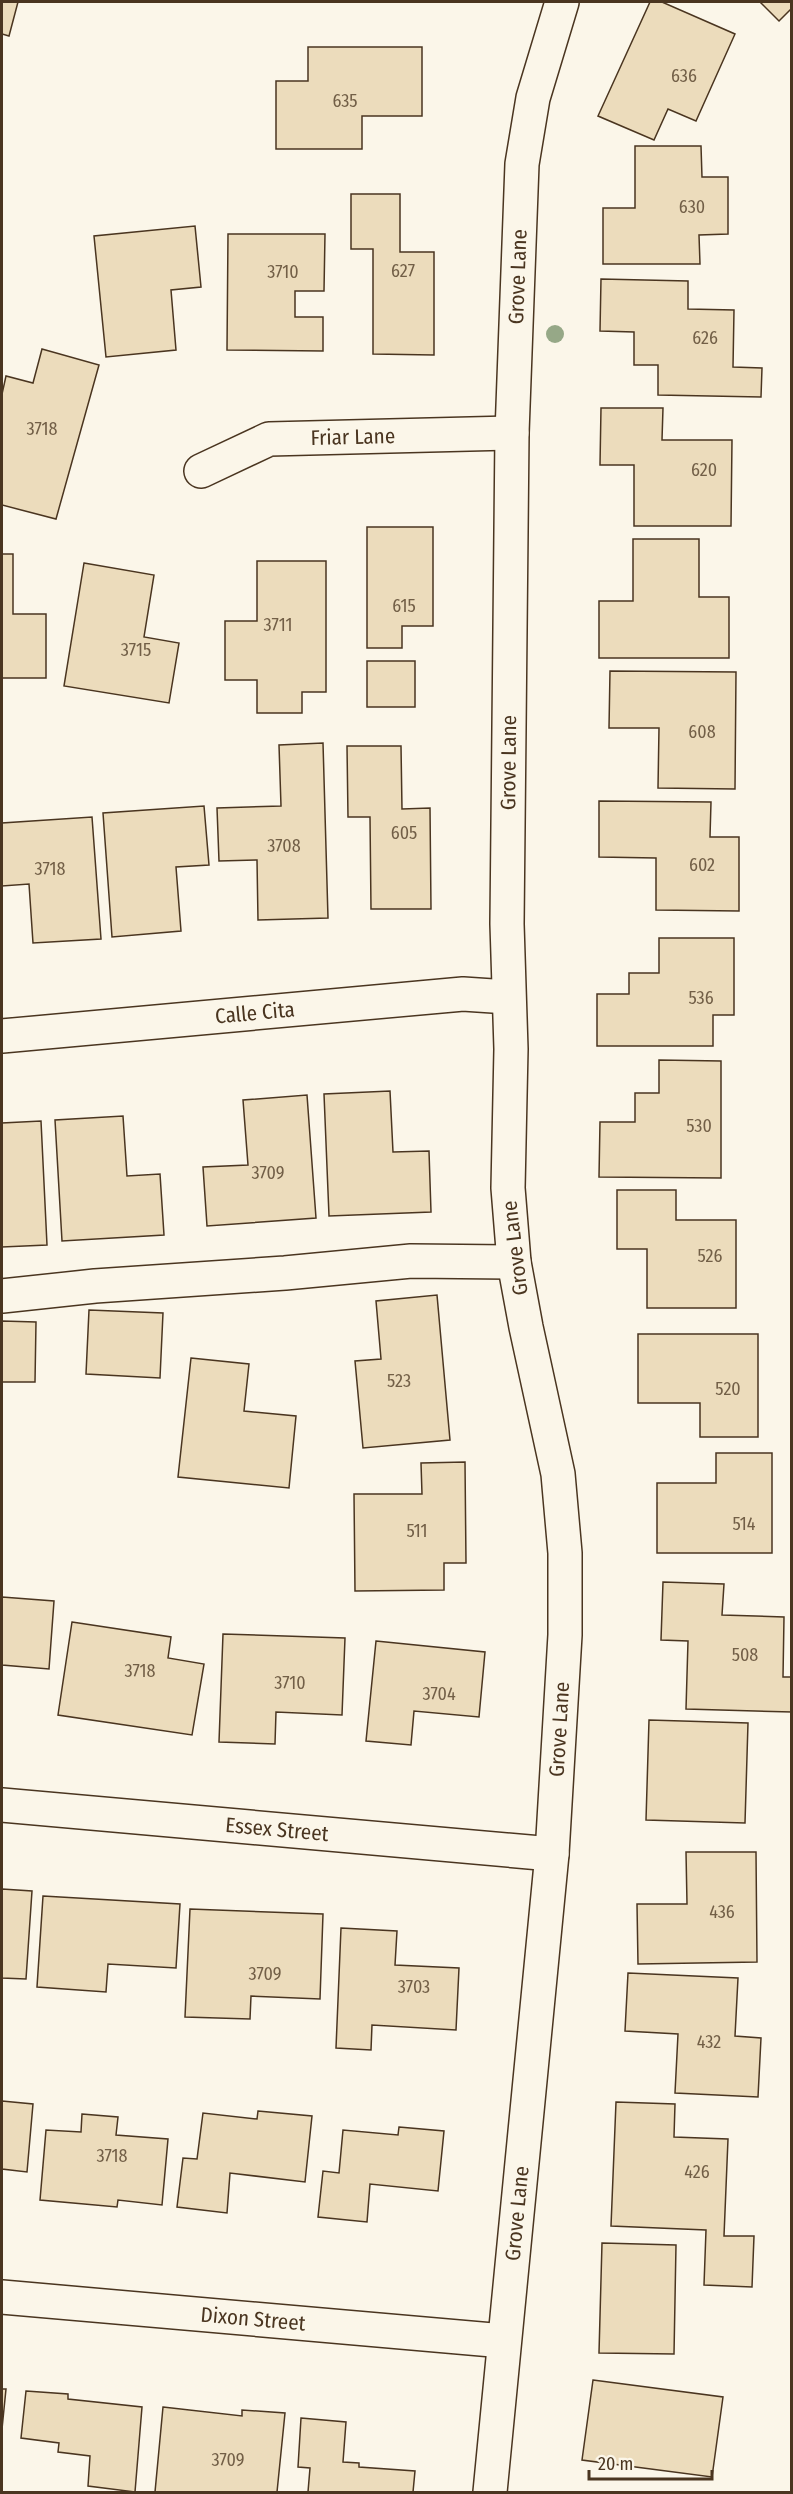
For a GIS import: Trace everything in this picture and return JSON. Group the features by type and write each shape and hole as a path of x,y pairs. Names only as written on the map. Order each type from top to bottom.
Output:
{"street":[{"name":"Grove Lane","path":"490,2493 552,1854 565,1635 565,1553 558,1474 514,1262 508,1188 511,1048 507,924 512,433 522,164 533,98 562,2"},
{"name":"Friar Lane","path":"201,471 269,439 512,433"},
{"name":"Calle Cita","path":"2,1036 463,994 508,997"},
{"path":"2,1296 95,1286 285,1273 411,1261 514,1262"},
{"name":"Essex Street","path":"2,1804 552,1854"},
{"name":"Dixon Street","path":"2,2297 504,2341"}],"building":[{"path":"2,2 18,2 9,36 2,34"},
{"path":"650,2 662,2 735,34 696,121 668,109 654,140 598,116"},
{"path":"760,2 792,2 792,8 779,21"},
{"path":"308,47 422,47 422,116 362,116 362,149 276,149 276,81 308,81"},
{"path":"635,146 701,146 702,177 728,177 728,234 699,235 700,264 603,264 603,208 635,208"},
{"path":"351,194 400,194 400,252 434,252 434,355 373,354 373,249 351,249"},
{"path":"195,226 201,287 171,290 176,350 106,357 94,236"},
{"path":"228,234 325,234 324,291 295,291 295,317 323,317 323,351 227,350"},
{"path":"601,279 688,281 688,309 734,310 733,367 762,368 761,397 658,395 658,365 634,365 634,332 600,331"},
{"path":"42,349 99,365 56,519 2,505 2,394 6,376 33,383"},
{"path":"601,408 663,408 662,440 732,440 731,526 634,526 634,465 600,465"},
{"path":"367,527 433,527 433,626 402,626 402,648 367,648"},
{"path":"633,539 699,539 699,597 729,597 729,658 599,658 599,601 633,601"},
{"path":"2,554 13,554 13,614 46,614 46,678 2,678"},
{"path":"257,561 326,561 326,692 302,692 302,713 257,713 257,680 225,680 225,621 257,621"},
{"path":"84,563 154,575 144,637 179,643 169,703 64,686"},
{"path":"367,661 415,661 415,707 367,707"},
{"path":"610,671 736,672 735,789 658,788 659,728 609,728"},
{"path":"323,743 328,918 258,920 257,860 219,861 217,808 281,806 279,745"},
{"path":"347,746 401,746 402,809 430,808 431,909 371,909 370,817 348,817"},
{"path":"599,801 711,802 710,837 739,837 739,911 656,910 656,858 599,857"},
{"path":"204,806 209,865 176,867 181,931 112,937 103,813"},
{"path":"92,817 101,939 33,943 29,884 2,886 2,823"},
{"path":"659,938 734,938 734,1015 713,1015 713,1046 597,1046 597,994 629,994 629,973 659,973"},
{"path":"659,1060 721,1061 721,1178 599,1177 600,1122 635,1122 635,1093 659,1093"},
{"path":"390,1091 393,1152 429,1151 431,1212 329,1216 324,1094"},
{"path":"307,1095 316,1218 207,1226 203,1167 248,1165 243,1100"},
{"path":"123,1116 127,1176 160,1174 164,1235 62,1241 55,1120"},
{"path":"41,1121 47,1245 2,1247 2,1123"},
{"path":"617,1190 676,1190 676,1220 736,1220 736,1308 647,1308 647,1249 617,1249"},
{"path":"437,1295 450,1440 363,1448 355,1361 381,1359 376,1301"},
{"path":"89,1310 163,1313 160,1378 86,1374"},
{"path":"2,1321 36,1322 35,1382 2,1382"},
{"path":"638,1334 758,1334 758,1437 700,1437 700,1403 638,1403"},
{"path":"191,1358 249,1364 244,1411 296,1416 289,1488 178,1477"},
{"path":"716,1453 772,1453 772,1553 657,1553 657,1483 716,1483"},
{"path":"465,1462 466,1563 444,1563 444,1590 355,1591 354,1494 422,1494 421,1463"},
{"path":"663,1582 724,1584 722,1615 784,1617 783,1677 792,1677 792,1712 686,1709 688,1641 661,1640"},
{"path":"2,1597 54,1601 49,1669 2,1665"},
{"path":"72,1622 171,1637 168,1658 204,1664 192,1735 58,1715"},
{"path":"223,1634 345,1638 342,1715 276,1712 275,1744 219,1742"},
{"path":"376,1641 485,1652 479,1717 414,1711 411,1745 366,1741"},
{"path":"649,1720 748,1723 745,1823 646,1820"},
{"path":"686,1852 756,1852 757,1962 638,1964 637,1904 687,1904"},
{"path":"2,1889 32,1891 26,1979 2,1978"},
{"path":"43,1896 180,1904 176,1968 108,1964 106,1992 37,1987"},
{"path":"190,1909 323,1914 320,1999 251,1996 250,2019 185,2017"},
{"path":"341,1928 397,1931 395,1965 459,1968 456,2030 372,2025 371,2050 336,2048"},
{"path":"628,1973 738,1978 735,2036 761,2038 758,2097 675,2093 678,2034 625,2031"},
{"path":"2,2101 33,2104 27,2172 2,2169"},
{"path":"616,2102 675,2104 674,2137 728,2139 724,2236 754,2236 752,2287 704,2285 706,2230 611,2226"},
{"path":"258,2111 312,2116 305,2182 230,2173 227,2213 177,2207 183,2158 197,2159 203,2113 257,2119"},
{"path":"82,2114 118,2117 116,2135 168,2139 162,2205 118,2200 117,2207 40,2200 46,2130 81,2132"},
{"path":"399,2127 444,2131 438,2191 370,2184 367,2222 318,2217 323,2171 339,2173 343,2130 398,2135"},
{"path":"602,2243 676,2245 674,2354 599,2353"},
{"path":"593,2380 723,2397 712,2477 582,2460"},
{"path":"2,2389 6,2389 2,2429"},
{"path":"26,2391 68,2394 68,2399 142,2407 135,2492 88,2486 90,2456 58,2452 59,2443 21,2438"},
{"path":"163,2407 242,2416 242,2410 285,2413 277,2492 155,2492"},
{"path":"301,2418 346,2422 343,2462 359,2463 359,2467 415,2471 413,2492 308,2492 310,2468 298,2467"}]}
